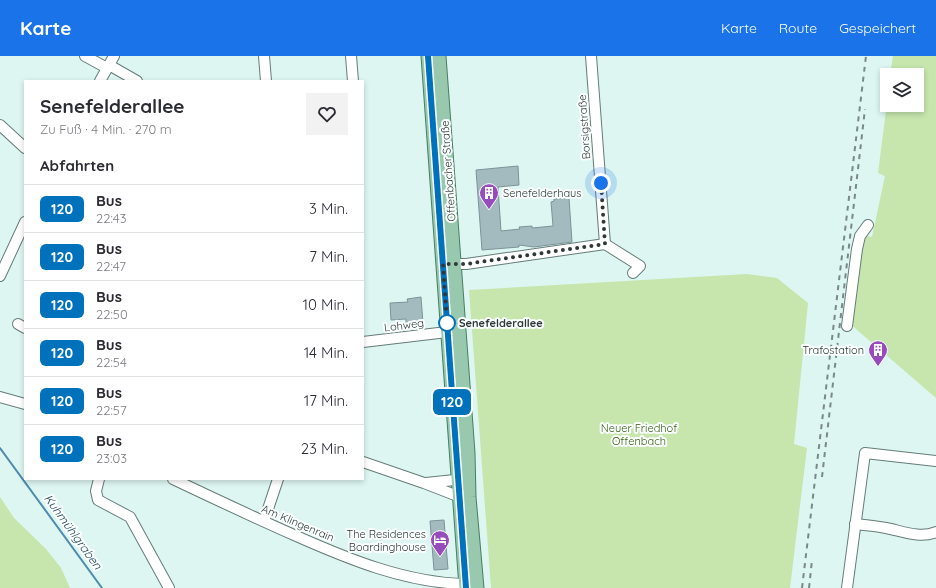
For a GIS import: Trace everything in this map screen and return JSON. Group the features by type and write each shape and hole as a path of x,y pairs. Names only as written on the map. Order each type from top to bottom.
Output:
{"main road":[{"name":"Offenbacher Straße","path":"428,56 449,264"},
{"name":"Offenbacher Straße","path":"439,56 450,288"},
{"path":"450,288 447,332 463,479 470,587"},
{"path":"450,288 468,463 463,479"}],"street":[{"path":"85,56 135,80"},
{"path":"101,80 114,56"},
{"path":"264,56 266,80"},
{"path":"352,56 353,80"},
{"name":"Borsigstraße","path":"591,56 605,244"},
{"path":"0,126 24,147"},
{"path":"847,326 857,249 860,236 868,225"},
{"path":"0,276 21,245 24,228"},
{"path":"449,264 605,244 640,266 633,273"},
{"name":"Lohweg","path":"364,342 447,332"},
{"path":"0,397 24,404"},
{"path":"847,588 865,453 936,462"},
{"path":"364,462 464,497"},
{"path":"424,483 463,479"},
{"path":"99,480 96,491 97,498 103,504 126,513 130,517 170,587"},
{"name":"Am Klingenrain","path":"174,480 264,522 328,549 382,569 413,578 470,587"},
{"path":"264,522 278,480"},
{"path":"855,524 888,528 893,531 922,535 936,532"}],"green space":[{"path":"893,56 936,56 936,398 849,323 861,241 867,236 872,237 885,176 878,173 886,112 924,112 924,68 891,68"},
{"name":"Neuer Friedhof Offenbach","path":"747,274 777,278 808,303 794,444 807,448 790,588 491,588 469,290"},
{"path":"0,497 14,518 46,549 61,568 70,588 0,588"}],"building":[{"name":"Senefelderhaus","path":"518,166 519,185 498,187 501,231 520,229 519,227 532,226 532,228 553,226 551,202 554,201 554,199 569,198 572,242 534,247 519,245 519,247 482,250 476,170"},
{"path":"421,297 423,323 409,324 406,323 406,319 391,320 390,303 408,302 407,299"},
{"name":"The Residences Boardinghouse","path":"444,520 448,569 434,570 430,521"}],"waterway":[{"name":"Kuhmühlgraben","path":"0,448 102,588"}],"railway":[{"path":"802,588 866,56"},
{"path":"822,477 865,109"},
{"path":"809,588 812,560"}],"bus line":[{"name":"120","path":"428,56 466,588"}],"place":[{"name":"Senefelderhaus","path":"489,210"},
{"name":"Senefelderallee","path":"447,323"},
{"name":"Trafostation","path":"878,367"},
{"name":"The Residences Boardinghouse","path":"440,557"}],"route":[{"path":"447,323 443,264 466,264 605,244 601,183"}]}
